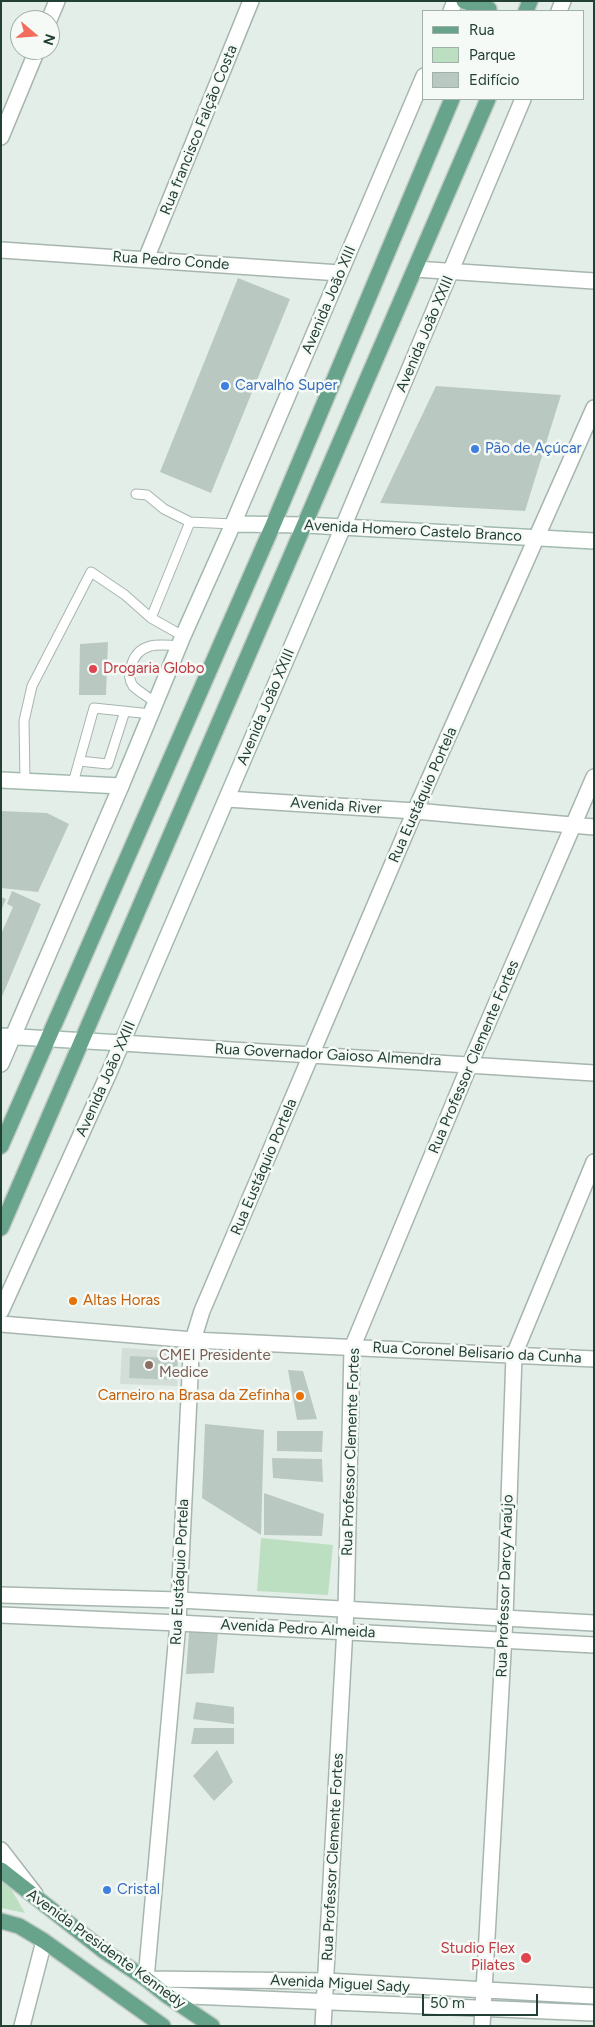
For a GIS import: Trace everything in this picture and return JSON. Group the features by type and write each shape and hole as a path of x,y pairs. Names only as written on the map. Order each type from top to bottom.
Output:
{"main road":[{"path":"464,1 490,7"},
{"path":"1,1146 273,525 452,100"},
{"path":"1,1228 306,525 488,100"},
{"name":"Avenida Presidente Kennedy","path":"1,1870 104,1951 146,1978 166,1995 212,2026"},
{"name":"Avenida Presidente Kennedy","path":"1,1921 19,1926 44,1941 164,2026"}],"street":[{"name":"Rua francisco Falção Costa","path":"146,259 251,1"},
{"path":"1,137 33,60"},
{"name":"Avenida João XIII","path":"233,524 422,81"},
{"name":"Avenida João XXIII","path":"1,1311 122,1043 452,272 523,100"},
{"name":"Rua Pedro Conde","path":"1,250 340,273"},
{"path":"415,269 594,281"},
{"name":"Rua Eustáquio Portela","path":"146,1978 178,1622 193,1340 202,1310 415,811 594,408"},
{"path":"1,1064 7,1037 120,786 233,524"},
{"name":"Avenida Homero Castelo Branco","path":"233,524 306,525 594,541"},
{"name":"Rua Professor Clemente Fortes","path":"323,2026 346,1609 352,1348 470,1064 594,777"},
{"path":"1,780 120,786"},
{"name":"Avenida River","path":"227,799 415,811 594,827"},
{"name":"Rua Governador Gaioso Almendra","path":"7,1037 83,1040 594,1072"},
{"name":"Rua Professor Darcy Araújo","path":"482,2026 504,1641 514,1354 594,1162"},
{"name":"Rua Coronel Belisario da Cunha","path":"1,1324 193,1340 594,1359"},
{"name":"Avenida Pedro Almeida","path":"1,1595 179,1600 594,1623"},
{"name":"Avenida Pedro Almeida","path":"1,1616 178,1622 594,1645"},
{"path":"1,1850 44,1905"},
{"path":"22,2026 44,1941"},
{"name":"Avenida Miguel Sady","path":"146,1978 326,1982 594,1996"},
{"name":"Avenida Miguel Sady","path":"166,1995 594,2013"}],"lane":[{"path":"136,494 147,496 164,509 190,522 233,524"},
{"path":"151,618 190,522"},
{"path":"25,781 24,721 32,686 91,572 125,595 181,641"},
{"path":"154,708 133,686 129,674 133,658 142,649 156,644 181,641"},
{"path":"73,783 94,708 124,711 154,708"},
{"path":"79,761 108,764 124,711"}],"shaded area":[{"name":"CMEI Presidente Medice","path":"122,1348 178,1351 177,1386 120,1384"}],"green space":[{"path":"261,1538 333,1545 328,1595 257,1591"},
{"path":"1,1880 11,1889 25,1913 1,1908"}],"building":[{"name":"Carvalho Super","path":"238,278 290,299 211,493 160,472"},
{"name":"Pão de Açúcar","path":"436,386 561,395 525,511 380,503"},
{"name":"Drogaria Globo","path":"108,642 106,695 79,695 80,644"},
{"path":"1,811 47,813 69,824 38,892 1,888"},
{"path":"12,891 41,904 1,999 1,934 13,907 7,904"},
{"path":"1,897 6,899 1,911"},
{"path":"170,1350 178,1351 177,1380 129,1378 130,1356 169,1358"},
{"path":"288,1370 303,1371 317,1419 297,1420"},
{"path":"205,1424 264,1430 261,1535 202,1498"},
{"path":"277,1431 323,1431 322,1452 277,1451"},
{"path":"272,1458 322,1459 323,1482 273,1478"},
{"path":"264,1493 324,1514 322,1536 264,1535"},
{"path":"189,1632 218,1634 214,1673 186,1674"},
{"path":"196,1702 234,1707 234,1724 193,1719"},
{"path":"194,1728 234,1728 234,1744 191,1744"},
{"path":"217,1750 233,1782 214,1801 193,1776"}],"place":[{"name":"Carvalho Super","path":"225,386"},
{"name":"Pão de Açúcar","path":"475,449"},
{"name":"Drogaria Globo","path":"93,669"},
{"name":"Altas Horas","path":"73,1301"},
{"name":"CMEI Presidente Medice","path":"149,1365"},
{"name":"Carneiro na Brasa da Zefinha","path":"300,1396"},
{"name":"Cristal","path":"107,1890"},
{"name":"Studio Flex Pilates","path":"526,1958"}]}
